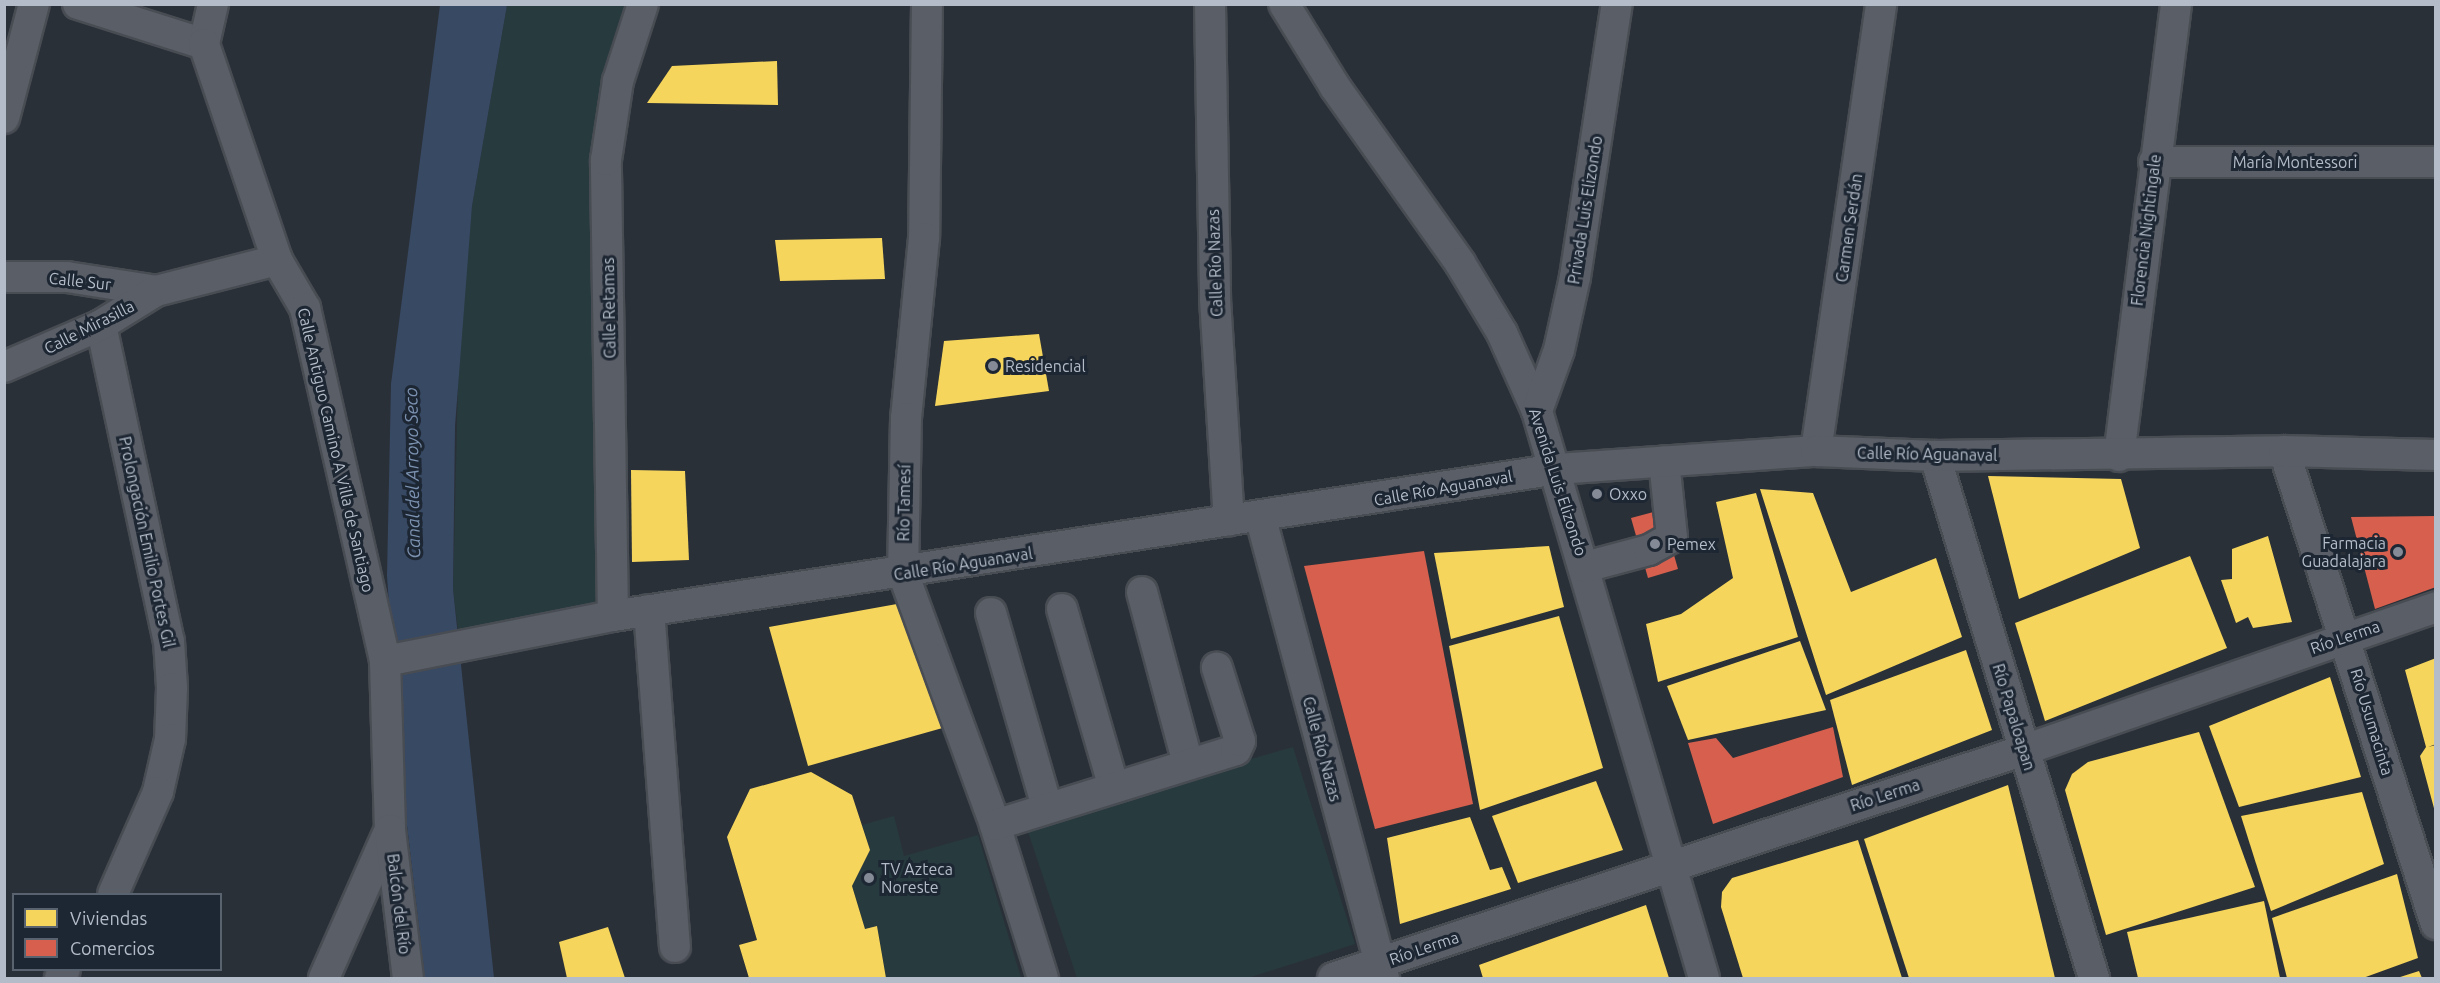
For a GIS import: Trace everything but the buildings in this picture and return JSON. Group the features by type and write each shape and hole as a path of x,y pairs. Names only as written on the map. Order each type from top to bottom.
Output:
{"street":[{"path":"4,118 34,4"},
{"path":"78,4 204,44 213,4"},
{"name":"Calle Retamas","path":"613,616 606,160 618,81 643,4"},
{"name":"Río Tamesí","path":"927,4 924,238 906,418 903,573 995,825 1043,978"},
{"name":"Calle Río Nazas","path":"1210,4 1215,299 1228,521"},
{"name":"Avenida Luis Elizondo","path":"1284,4 1335,87 1460,263 1502,333 1537,411 1586,567 1704,978"},
{"name":"Privada Luis Elizondo","path":"1537,411 1559,350 1575,277 1617,4"},
{"name":"Carmen Serdán","path":"1816,451 1881,4"},
{"name":"Florencia Nightingale","path":"2120,456 2154,162 2176,4"},
{"name":"Calle Antiguo Camino A Villa de Santiago","path":"204,44 277,260 305,308 391,661"},
{"name":"María Montessori","path":"2154,162 2436,162"},
{"name":"Calle Mirasilla","path":"4,368 101,325 156,291 277,260"},
{"name":"Calle Sur","path":"4,277 67,277 156,291"},
{"name":"Prolongación Emilio Portes Gil","path":"101,325 169,641 172,688 170,739 158,792 113,893"},
{"name":"Calle Río Aguanaval","path":"391,661 649,610 903,573 1228,521 1261,519 1557,469 1816,451 1935,456 2120,456 2284,451 2436,455"},
{"name":"Río Usumacinta","path":"2284,451 2436,924"},
{"name":"Río Papaloapan","path":"1935,456 2094,978"},
{"path":"1586,567 1649,550 1672,537 1675,524 1664,461"},
{"name":"Calle Río Nazas","path":"1261,519 1382,971"},
{"path":"1142,592 1188,764"},
{"name":"Río Lerma","path":"1333,978 1382,971 1671,864 2024,750 2345,636 2436,607"},
{"path":"1062,609 1114,788"},
{"path":"649,610 675,947"},
{"path":"991,613 1047,807"},
{"path":"324,978 390,829 391,661"},
{"path":"995,825 1239,747 1217,668"},
{"name":"Balcón del Río","path":"390,829 408,978"}],"green space":[{"path":"507,5 643,5 618,81 613,616 460,646 453,589 459,341 472,206"},
{"path":"1293,747 1355,944 1248,978 1077,978 1025,823"},
{"path":"894,816 904,856 978,835 1021,978 886,978 877,926 865,929 852,886 870,850 862,825"}],"water":[{"name":"Canal del Arroyo Seco","path":"440,5 507,5 472,206 455,426 453,589 494,978 425,978 402,783 387,576 391,384"}],"place":[{"name":"Residencial","path":"993,366"},
{"name":"Oxxo","path":"1597,494"},
{"name":"Pemex","path":"1655,544"},
{"name":"Farmacia Guadalajara","path":"2398,552"},
{"name":"TV Azteca Noreste","path":"869,878"}]}
